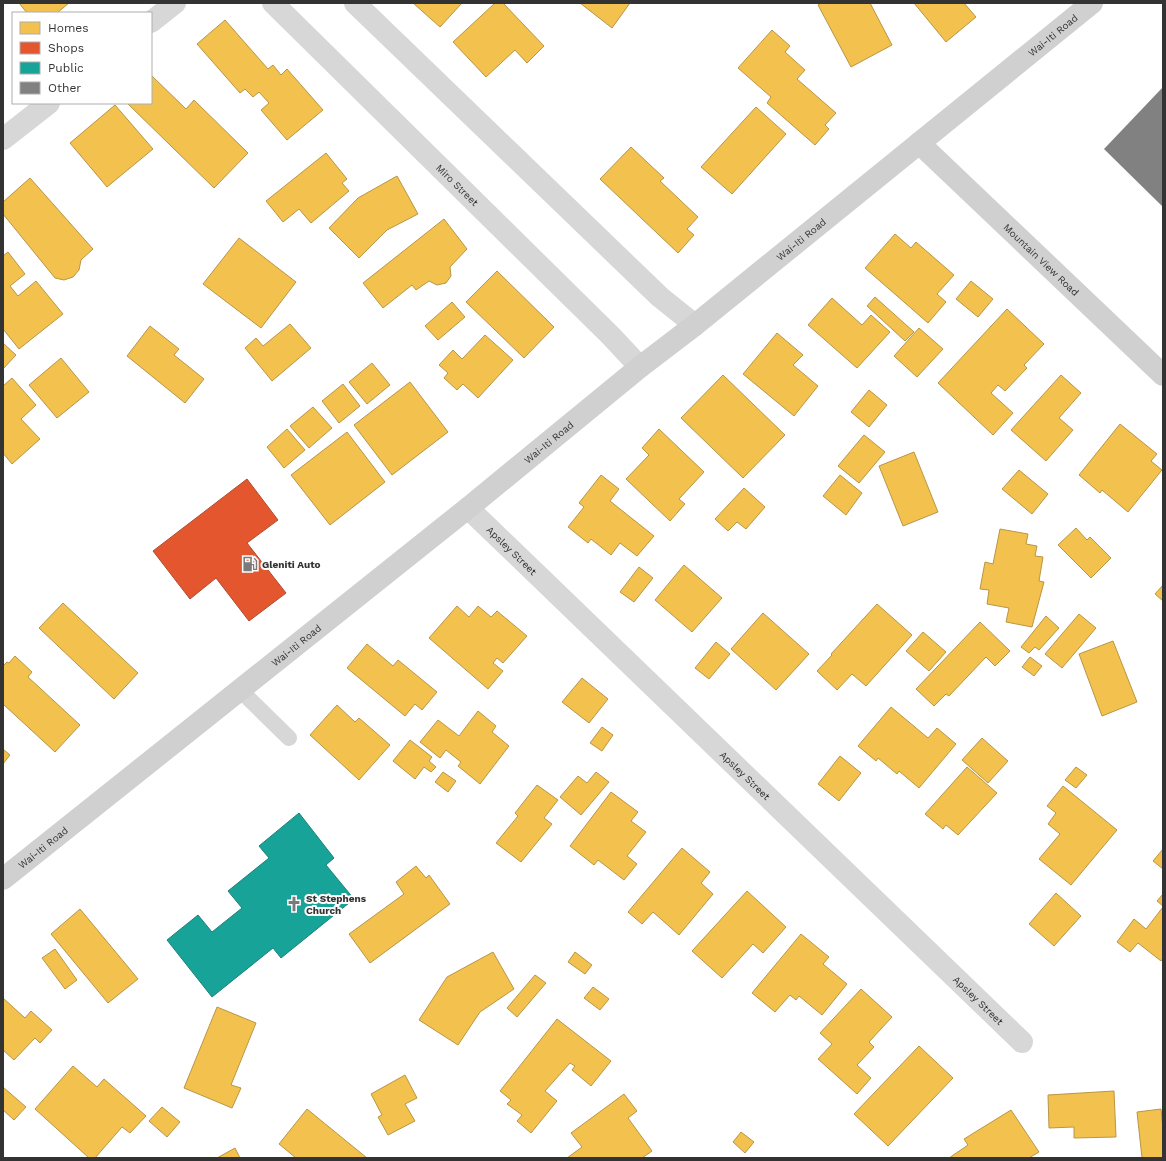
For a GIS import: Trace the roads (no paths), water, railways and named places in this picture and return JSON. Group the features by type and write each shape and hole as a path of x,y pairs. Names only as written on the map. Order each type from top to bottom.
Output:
{"street":[{"path":"152,21 175,3"},
{"name":"Miro Street","path":"273,3 606,330 640,367"},
{"path":"355,3 660,297 694,325"},
{"name":"Wai-Iti Road","path":"3,879 468,508 640,367 1092,3"},
{"path":"3,139 48,104"},
{"name":"Mountain View Road","path":"919,143 1163,374"},
{"name":"Apsley Street","path":"468,508 1022,1042"}],"lane":[{"path":"240,690 289,738"}],"place":[{"name":"Gleniti Auto","path":"250,564"},
{"name":"St Stephens Church","path":"294,904"}]}
